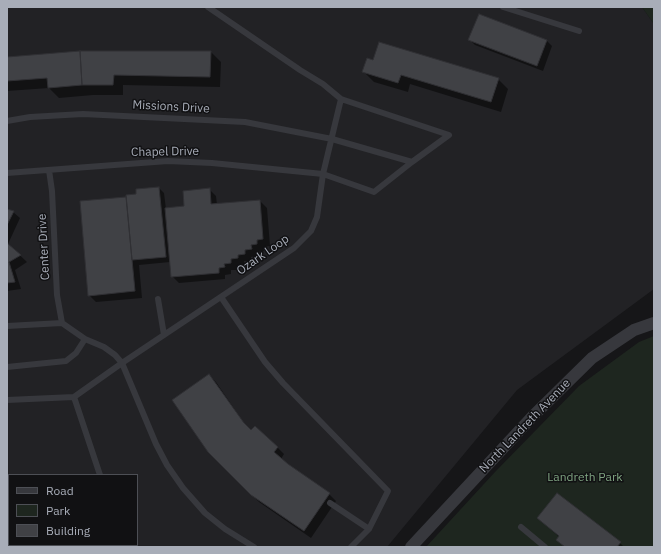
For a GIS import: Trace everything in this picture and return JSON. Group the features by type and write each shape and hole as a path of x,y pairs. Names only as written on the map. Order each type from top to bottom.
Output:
{"street":[{"name":"North Landreth Avenue","path":"410,547 526,422 592,358 634,330 654,323"}],"lane":[{"path":"208,7 323,84 341,99 449,135 412,162"},
{"path":"503,7 580,31"},
{"name":"Ozark Loop","path":"74,397 122,363 294,248 311,231 317,217 323,174 341,99"},
{"name":"Missions Drive","path":"7,121 82,114 245,122 332,139 412,162"},
{"name":"Chapel Drive","path":"7,173 83,166 168,161 212,163 323,174 374,192 412,162"},
{"name":"Center Drive","path":"49,170 52,191 57,294 62,323"},
{"path":"221,297 265,362 283,383 388,491 369,529 351,547"},
{"path":"158,299 164,335"},
{"path":"7,326 62,323 85,339 104,347 115,354 122,363 156,444 167,465 183,488 205,513 225,529 254,547"},
{"path":"7,367 66,362 76,353 85,339"},
{"path":"7,400 74,397 100,474"},
{"path":"330,503 369,529"},
{"path":"521,527 545,547"}],"shaded area":[{"path":"7,7 642,7 654,24 654,289 517,390 387,547 7,547"}],"green space":[{"path":"642,7 654,7 654,24"},
{"name":"Landreth Park","path":"654,336 654,547 426,547 495,472 579,386 639,342"}],"building":[{"path":"479,14 547,40 537,66 468,40"},
{"path":"379,42 499,78 491,102 401,75 398,83 362,72 367,58 373,60"},
{"path":"80,51 211,51 210,77 114,75 113,85 82,85"},
{"path":"80,51 82,85 48,88 47,78 7,81 7,57"},
{"path":"159,187 166,257 132,260 126,195 136,194 136,189"},
{"path":"210,188 211,204 260,200 263,239 257,240 257,244 251,245 252,249 245,250 245,254 238,255 238,258 231,259 231,263 224,264 225,267 219,268 219,273 171,277 165,208 184,206 183,191"},
{"path":"126,197 135,291 88,296 80,201"},
{"path":"7,209 14,211 7,225"},
{"path":"7,243 21,255 9,262 15,282 7,283"},
{"path":"209,374 244,423 251,430 255,426 278,447 274,452 288,464 330,493 304,531 251,495 208,452 172,400"},
{"path":"557,493 621,542 617,547 565,547 556,540 559,536 537,518"}]}
